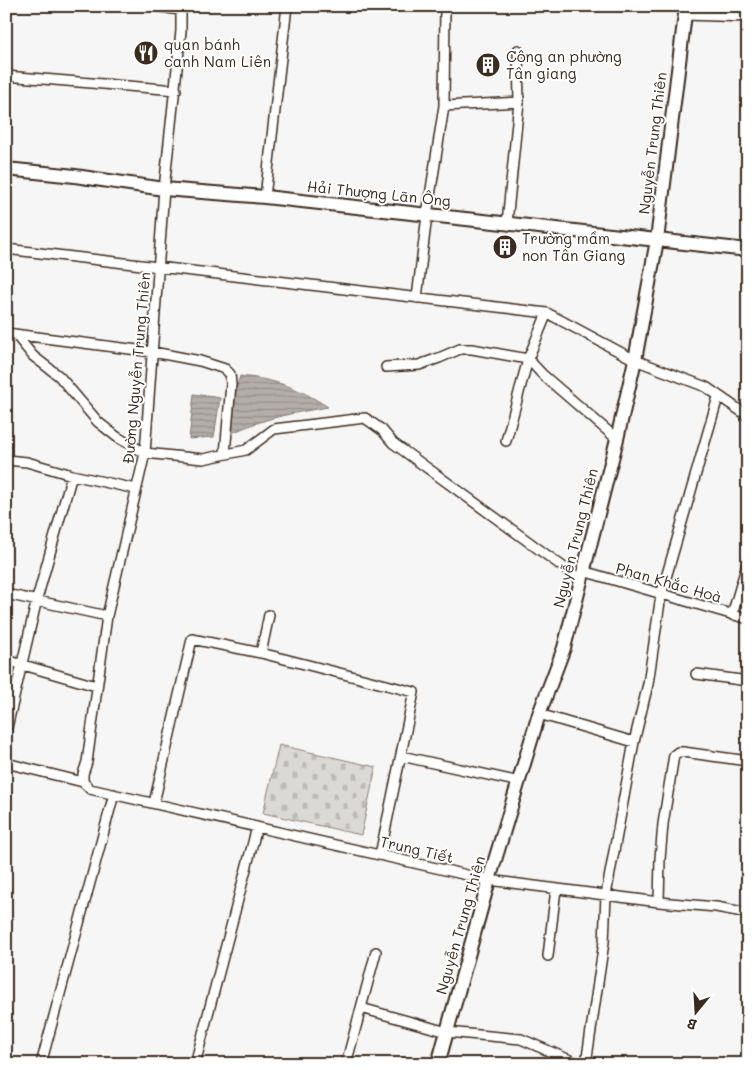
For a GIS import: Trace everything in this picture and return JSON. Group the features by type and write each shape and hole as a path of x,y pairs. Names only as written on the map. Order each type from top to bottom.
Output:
{"street":[{"path":"154,6 181,8"},
{"path":"265,197 287,6"},
{"path":"417,298 427,214 444,106 445,6"},
{"name":"Đường Nguyễn Trung Thiên","path":"84,784 83,774 87,762 107,616 145,453 164,189 176,90 181,8"},
{"path":"686,10 748,16"},
{"name":"Nguyễn Trung Thiên","path":"438,1064 489,880 539,714 564,648 635,360 657,240 686,10"},
{"path":"507,224 518,102 518,50"},
{"path":"6,76 176,90"},
{"path":"444,106 518,102"},
{"name":"Hải Thượng Lãn Ông","path":"6,169 74,176 164,189 265,197 748,250"},
{"path":"6,249 548,313 635,360 706,387 748,416"},
{"path":"506,441 528,359 548,313"},
{"path":"11,334 153,352 219,366 228,372 231,384 225,454"},
{"path":"11,334 33,356 59,376 98,422 117,437 145,453"},
{"path":"386,367 419,365 460,349 472,349 528,359 542,375 616,439"},
{"path":"586,1064 604,942 606,895 634,742 648,684 661,595 718,397"},
{"name":"Phan Khắc Hoà","path":"145,453 203,459 246,450 274,429 364,418 382,430 393,442 582,575 748,620"},
{"path":"6,460 27,462 72,475 136,489"},
{"path":"6,732 37,600 72,475"},
{"path":"732,615 748,561"},
{"path":"6,594 107,616"},
{"path":"261,653 269,615"},
{"path":"154,803 192,639 261,653 414,692 380,855"},
{"path":"6,660 96,686"},
{"path":"696,674 748,681"},
{"path":"539,714 634,742"},
{"path":"659,902 663,824 674,755 678,752 683,752 748,761"},
{"path":"400,756 520,782"},
{"name":"Trung Tiết","path":"6,763 84,784 90,789 489,880 659,902 716,907 748,913"},
{"path":"41,1064 114,794"},
{"path":"195,1064 257,826"},
{"path":"548,956 556,889"},
{"path":"346,1064 376,952"},
{"path":"361,1008 447,1032 521,1040 579,1064"}],"green space":[{"path":"279,745 376,767 361,835 263,813"}],"shaded area":[{"path":"240,376 276,382 296,389 328,407 266,420 230,434"},
{"path":"194,394 220,398 214,437 189,439"}],"place":[{"name":"quan bánh canh Nam Liên","path":"146,53"},
{"name":"Công an phường Tân giang","path":"488,65"},
{"name":"Trường mầm non Tân Giang","path":"505,247"}]}
